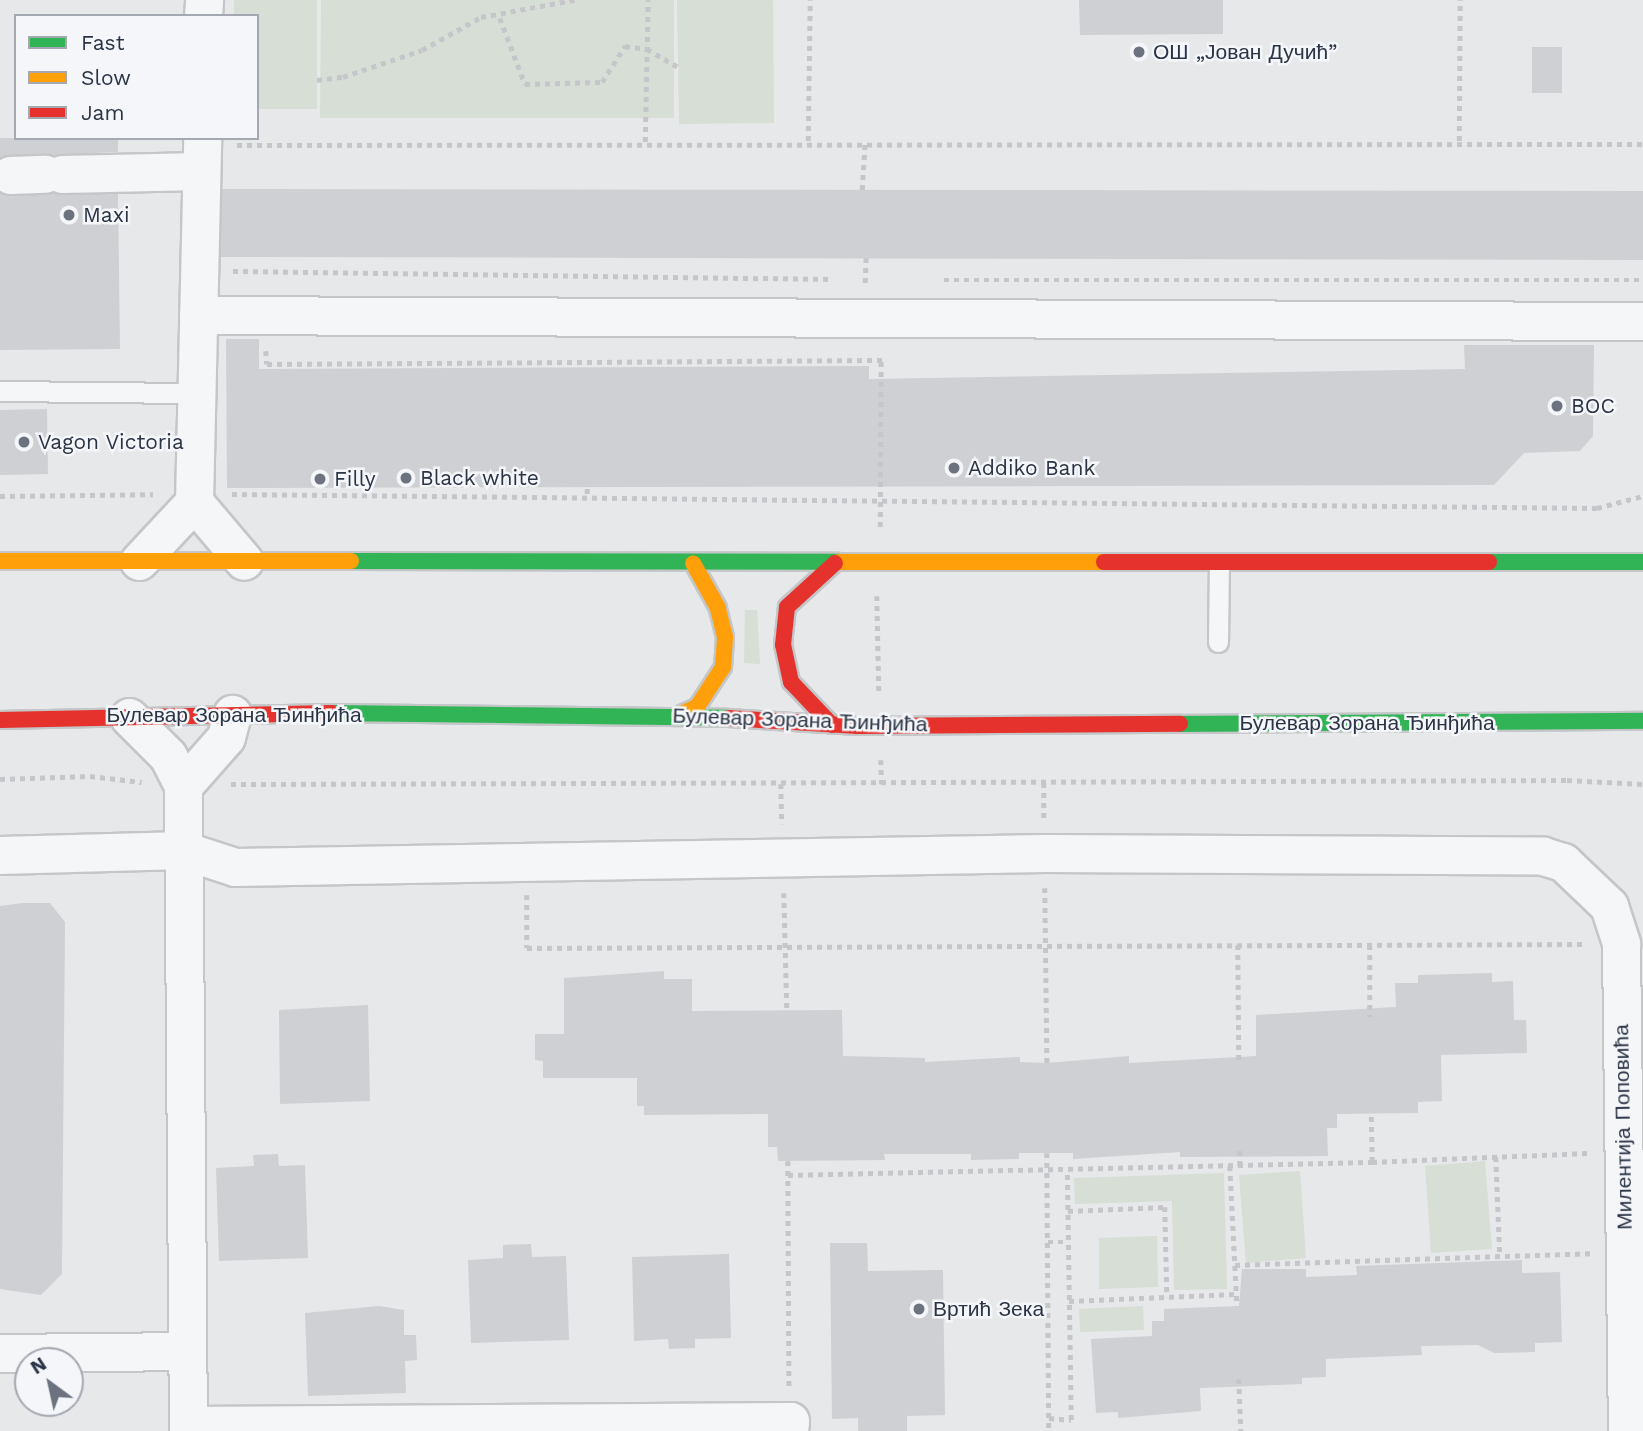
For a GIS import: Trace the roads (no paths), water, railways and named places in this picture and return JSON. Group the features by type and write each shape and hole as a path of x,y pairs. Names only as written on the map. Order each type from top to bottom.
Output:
{"street":[{"path":"39,174 201,152 195,498 244,561"},
{"path":"198,315 1643,321"},
{"path":"139,561 195,498"},
{"path":"1577,562 1621,545"},
{"path":"0,561 835,564 1643,562"},
{"path":"679,715 697,707 723,667 725,637 718,608 693,563"},
{"path":"832,725 791,682 783,645 787,607 835,564"},
{"path":"183,786 226,737 232,714"},
{"name":"Булевар Зорана Ђинђића","path":"0,720 232,714 679,715 832,725 1643,721"},
{"path":"130,717 168,756 183,786 188,1428 790,1426"},
{"path":"1566,722 1619,740"},
{"path":"0,855 183,850"},
{"name":"Милентија Поповића","path":"183,850 235,867 1044,853 1543,856 1584,877 1609,906 1621,944 1627,1431"},
{"path":"0,1353 187,1351"}],"lane":[{"path":"0,391 197,393"},
{"path":"1219,563 1219,642"}],"place":[{"name":"ОШ „Јован Дучић”","path":"1139,52"},
{"name":"Maxi","path":"69,215"},
{"name":"BOC","path":"1557,406"},
{"name":"Vagon Victoria","path":"24,442"},
{"name":"Addiko Bank","path":"954,468"},
{"name":"Black white","path":"406,478"},
{"name":"Filly","path":"320,479"},
{"name":"Вртић Зека","path":"919,1309"}]}
